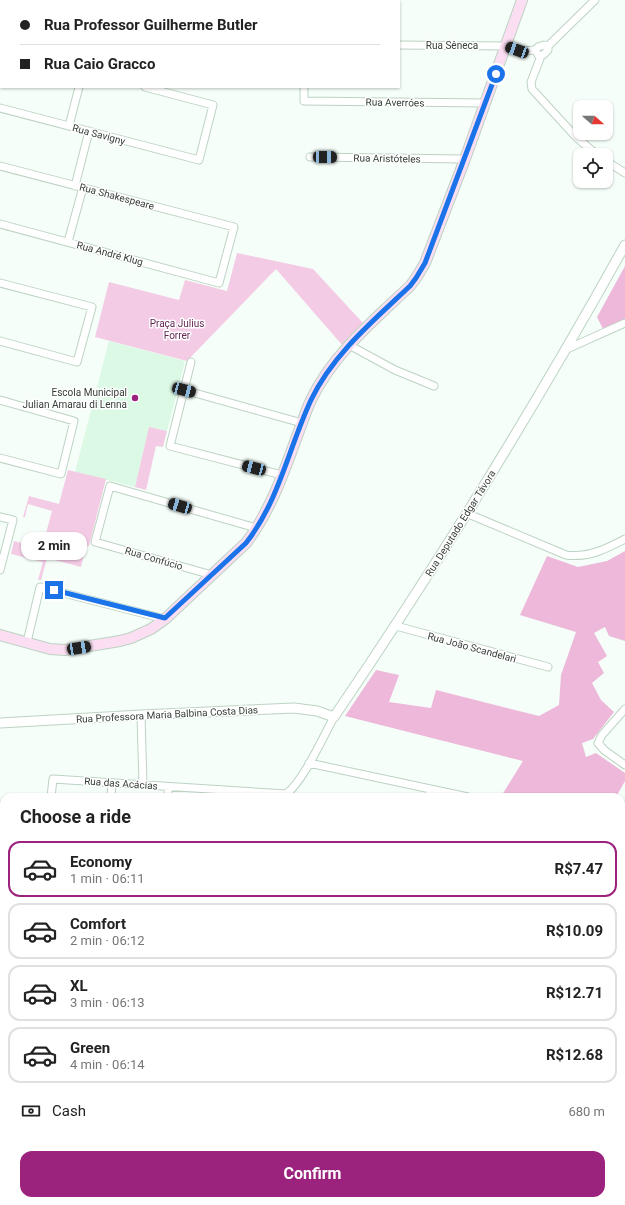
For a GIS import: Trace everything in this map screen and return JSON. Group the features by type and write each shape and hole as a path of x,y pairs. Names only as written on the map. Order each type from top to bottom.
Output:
{"main road":[{"path":"0,635 58,650 120,641 141,634 165,618 246,543 256,528 282,475 311,400 320,385 333,365 349,345 410,286 421,271 429,254 465,159 522,0"}],"street":[{"path":"589,148 575,136 532,89 531,82 541,56 548,50 548,46 595,0"},
{"name":"Rua Sêneca","path":"400,45 506,46 522,51 535,50"},
{"path":"541,56 537,55 535,50 540,46 548,46"},
{"path":"69,126 78,88"},
{"name":"Rua Savigny","path":"0,108 199,160 213,105 149,88"},
{"name":"Rua Averróes","path":"304,88 304,101 486,102"},
{"path":"68,242 89,131"},
{"name":"Rua Aristóteles","path":"310,157 465,159"},
{"path":"613,165 625,173"},
{"name":"Rua Shakespeare","path":"0,166 234,227 219,283"},
{"name":"Rua André Klug","path":"0,224 219,283"},
{"name":"Rua Deputado Edgar Távora","path":"288,793 309,763 334,717 396,626 466,513 567,348 625,245"},
{"path":"0,283 92,307 77,362 0,341"},
{"path":"567,348 625,323"},
{"path":"349,345 395,370 434,386"},
{"path":"191,362 170,446 282,475"},
{"path":"184,390 302,423"},
{"path":"0,400 74,421 60,474 0,458"},
{"name":"Rua Confúcio","path":"212,575 96,542 110,486 256,528"},
{"path":"466,513 566,555 576,556 591,554 610,547 625,539"},
{"path":"0,517 13,520 0,570"},
{"path":"27,642 40,587 165,618"},
{"name":"Rua João Scandelari","path":"396,626 548,667"},
{"name":"Rua Professora Maria Balbina Costa Dias","path":"0,723 294,708 317,711 334,717"},
{"path":"625,709 602,735 598,743 604,750 625,765"},
{"path":"141,715 143,785"},
{"path":"309,763 449,793"},
{"name":"Rua das Acácias","path":"51,793 53,779 168,786 219,793"},
{"path":"111,793 112,783"},
{"path":"168,786 168,793"},
{"path":"430,789 430,793"}],"shaded area":[{"path":"625,266 625,319 603,329 597,317"},
{"name":"Escola Municipal Julian Amarau di Lenna","path":"109,341 185,361 167,431 149,427 135,487 75,472"},
{"path":"625,551 625,641 609,636 605,627 594,633 607,656 598,662 604,673 592,683 601,700 614,712 593,739 582,743 586,757 596,753 625,773 625,781 618,793 503,793 523,761 345,716 376,670 399,675 389,702 431,708 436,690 539,716 559,705 561,675 576,632 520,615 547,556 578,567 607,561"}],"green space":[{"name":"Praça Julius Forrer","path":"237,253 313,269 363,323 343,346 276,269 187,361 95,337 109,282 179,300 185,280 227,291"},
{"path":"149,427 167,431 163,447 156,446 146,490 135,487"},
{"path":"68,470 106,479 89,546 86,546 81,567 47,558 41,580 38,580 43,562 11,554 14,541 42,548 52,511 28,504 25,517 23,517 29,496 59,504"}],"place":[{"name":"Escola Municipal Julian Amarau di Lenna","path":"135,398"}],"route":[{"path":"54,590 165,618 246,543 270,502 311,400 323,379 340,355 410,286 421,271 429,254 496,74"}]}
